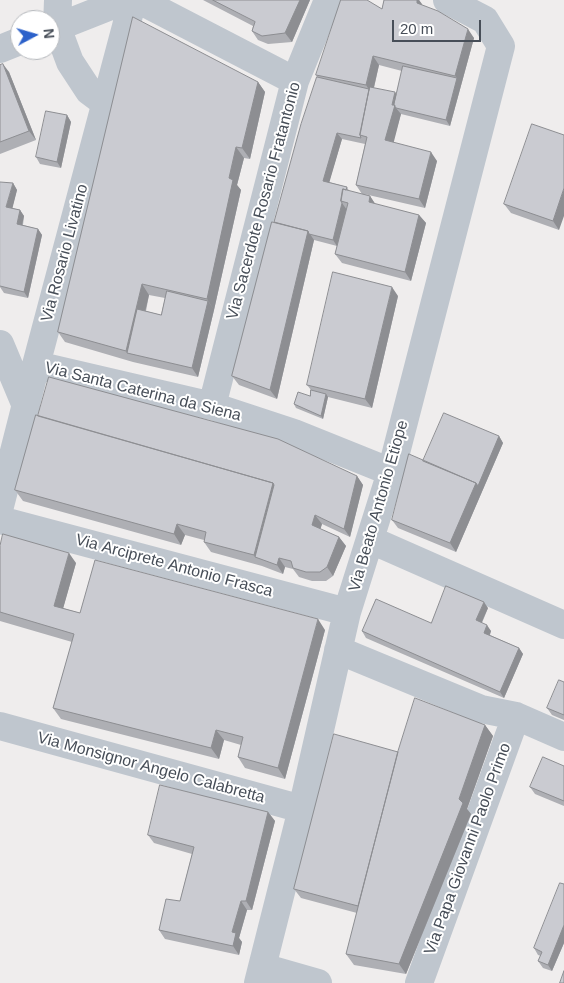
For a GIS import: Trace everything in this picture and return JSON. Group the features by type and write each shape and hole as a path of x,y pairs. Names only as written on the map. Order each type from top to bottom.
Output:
{"street":[{"path":"60,26 126,0"},
{"name":"Via Rosario Livatino","path":"0,506 133,0"},
{"path":"139,0 295,81"},
{"name":"Via Sacerdote Rosario Fratantonio","path":"212,406 295,81 328,0"},
{"name":"Via Beato Antonio Etiope","path":"260,975 302,809 347,612 391,472 500,46 485,20 447,0"},
{"path":"60,41 70,62 89,91 105,103"},
{"path":"0,344 26,406"},
{"name":"Via Santa Caterina da Siena","path":"36,365 212,406 294,433 391,472"},
{"name":"Via Arciprete Antonio Frasca","path":"0,520 347,612"},
{"path":"371,540 564,626"},
{"path":"338,650 481,709 516,716 564,737"},
{"name":"Via Papa Giovanni Paolo Primo","path":"419,983 516,716"},
{"name":"Via Monsignor Angelo Calabretta","path":"0,726 302,809"},
{"path":"260,975 318,983"}],"building":[{"path":"213,0 300,0 285,33 262,36 252,31 255,22"},
{"path":"341,0 367,0 382,9 384,0 417,0 417,3 438,11 468,29 455,76 373,56 366,85 316,75"},
{"path":"133,17 258,82 242,148 236,147 229,178 233,180 207,299 142,284 126,351 58,332"},
{"path":"3,64 29,131 0,142 0,65"},
{"path":"403,66 457,78 446,120 396,108 394,105"},
{"path":"317,77 369,89 361,138 337,133 323,181 347,187 346,190 343,189 342,203 333,240 274,222 301,124"},
{"path":"370,87 395,92 392,105 395,105 385,140 431,152 419,199 356,185 367,137 360,135"},
{"path":"46,111 67,115 57,162 36,157"},
{"path":"532,124 564,135 564,188 553,221 504,204"},
{"path":"0,182 13,183 6,207 20,210 17,224 38,229 24,292 0,286"},
{"path":"343,189 370,196 369,202 419,215 405,272 335,254 348,203 341,201"},
{"path":"272,222 308,231 270,390 232,376"},
{"path":"333,272 392,287 365,399 307,385"},
{"path":"167,291 208,301 192,368 127,353 137,309 161,315"},
{"path":"49,377 278,439 357,476 344,529 315,515 312,525 339,537 327,567 320,572 306,572 293,568 291,561 279,558 277,565 255,557 273,483 38,416"},
{"path":"311,390 326,394 321,416 294,404 298,392 310,396"},
{"path":"444,413 499,436 478,486 476,483 423,461"},
{"path":"36,415 273,483 254,555 204,542 206,532 177,524 174,534 15,490"},
{"path":"409,454 476,483 450,543 392,520"},
{"path":"3,534 69,553 54,606 80,613 95,560 318,619 278,768 238,757 243,737 216,730 211,748 53,708 74,634 0,612 0,546"},
{"path":"446,586 484,602 476,620 487,625 484,633 519,648 500,692 362,631 376,599 431,623"},
{"path":"559,680 564,682 564,715 547,708"},
{"path":"415,698 485,725 459,799 463,803 399,964 346,954 398,751"},
{"path":"334,734 398,752 358,906 294,889"},
{"path":"543,757 564,766 564,801 530,787"},
{"path":"160,785 268,812 246,901 241,901 232,932 236,933 233,946 159,930 166,899 180,901 194,847 148,835"},
{"path":"560,883 564,884 564,925 548,965 538,961 542,952 534,948"},
{"path":"564,971 564,983 560,983"}]}
